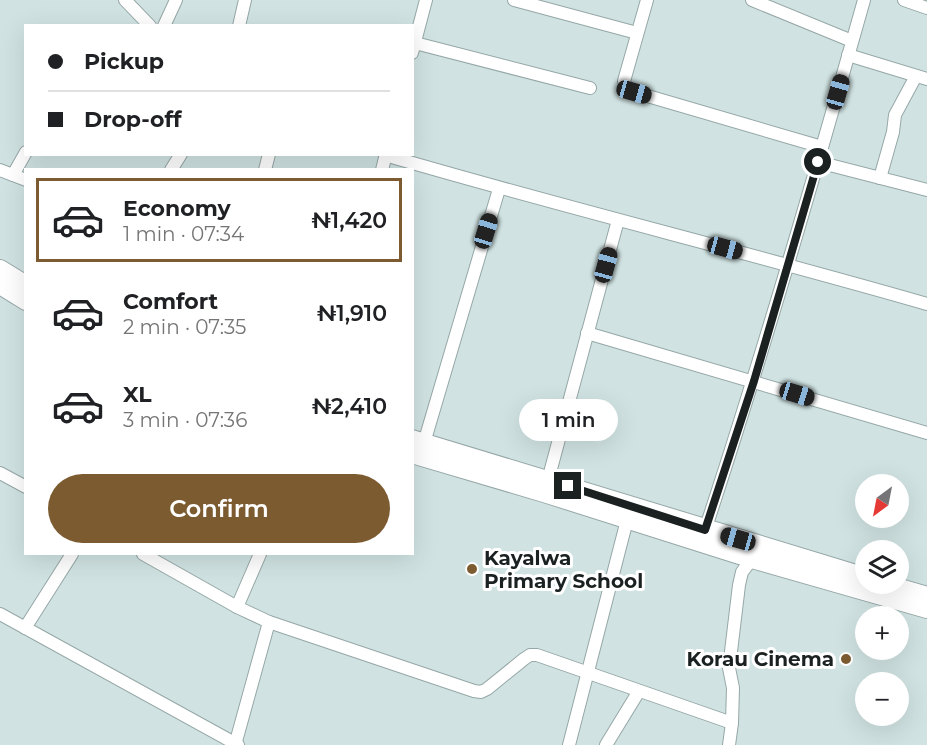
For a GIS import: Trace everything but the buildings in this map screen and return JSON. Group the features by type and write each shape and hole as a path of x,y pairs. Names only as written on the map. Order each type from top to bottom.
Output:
{"main road":[{"path":"0,269 24,284"},
{"path":"0,285 24,300"},
{"path":"416,445 548,480 705,530 855,574"},
{"path":"416,445 627,520 752,559 927,609"},
{"path":"909,591 927,596"}],"street":[{"path":"125,0 148,24"},
{"path":"166,24 176,0"},
{"path":"239,24 245,0"},
{"path":"426,0 414,48 590,88"},
{"path":"514,0 637,33"},
{"path":"647,0 624,81 626,87 634,92 822,147"},
{"path":"752,0 852,41"},
{"path":"705,530 754,381 864,0"},
{"path":"904,0 927,8"},
{"path":"848,55 921,78 895,115 893,132 880,178"},
{"path":"14,175 24,156"},
{"path":"388,156 499,189 789,264 927,304"},
{"path":"818,162 927,190"},
{"path":"0,170 24,179"},
{"path":"416,445 499,189"},
{"path":"548,480 618,220"},
{"path":"587,333 927,433"},
{"path":"0,473 24,486"},
{"path":"569,745 627,520"},
{"path":"25,628 71,555"},
{"path":"145,555 237,607 269,622 474,691 481,692 487,689 530,655 537,655 732,723"},
{"path":"237,607 260,555"},
{"path":"729,745 733,688 729,668 730,656 742,572 752,559"},
{"path":"0,614 236,745 269,622"},
{"path":"606,745 639,691"}],"place":[{"name":"Kayalwa Primary School","path":"472,569"},
{"name":"Korau Cinema","path":"846,659"}],"route":[{"path":"568,486 705,530 754,381 818,162"}]}
